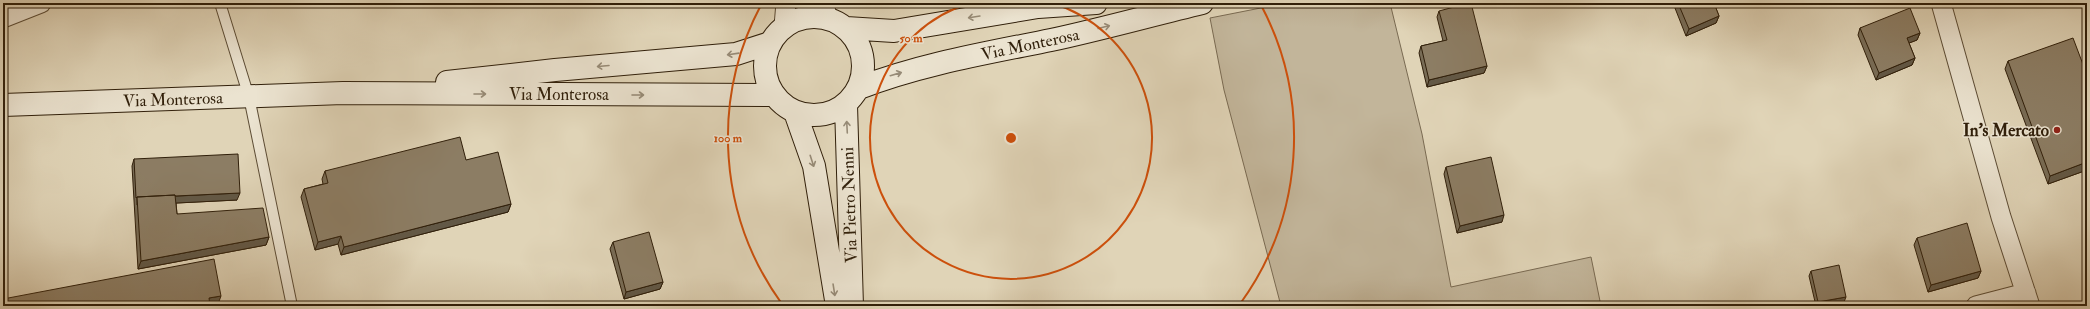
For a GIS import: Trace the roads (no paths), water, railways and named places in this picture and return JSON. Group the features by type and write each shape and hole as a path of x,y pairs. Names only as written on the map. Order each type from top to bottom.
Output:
{"main road":[{"name":"Via Monterosa","path":"832,16 894,31 1038,7 1096,3"},
{"name":"Via Monterosa","path":"859,88 893,75 936,64 1058,38 1202,3"},
{"path":"832,16 858,42 864,64 859,88 846,104 830,113 812,116 795,112 774,95 766,80 765,60 770,43 784,26 805,17 832,16"},
{"name":"Via Monterosa","path":"343,93 555,70 736,54 770,43"},
{"name":"Via Monterosa","path":"3,105 343,93 774,95"},
{"name":"Via Pietro Nenni","path":"846,104 852,306"},
{"name":"Via Pietro Nenni","path":"795,112 814,166 837,306"}],"street":[{"path":"3,18 41,3"},
{"path":"784,26 786,3"},
{"path":"1941,3 2001,217 2028,299 1976,306"}],"lane":[{"path":"220,3 249,97 292,306"}],"place":[{"name":"In's Mercato","path":"2057,130"}]}
